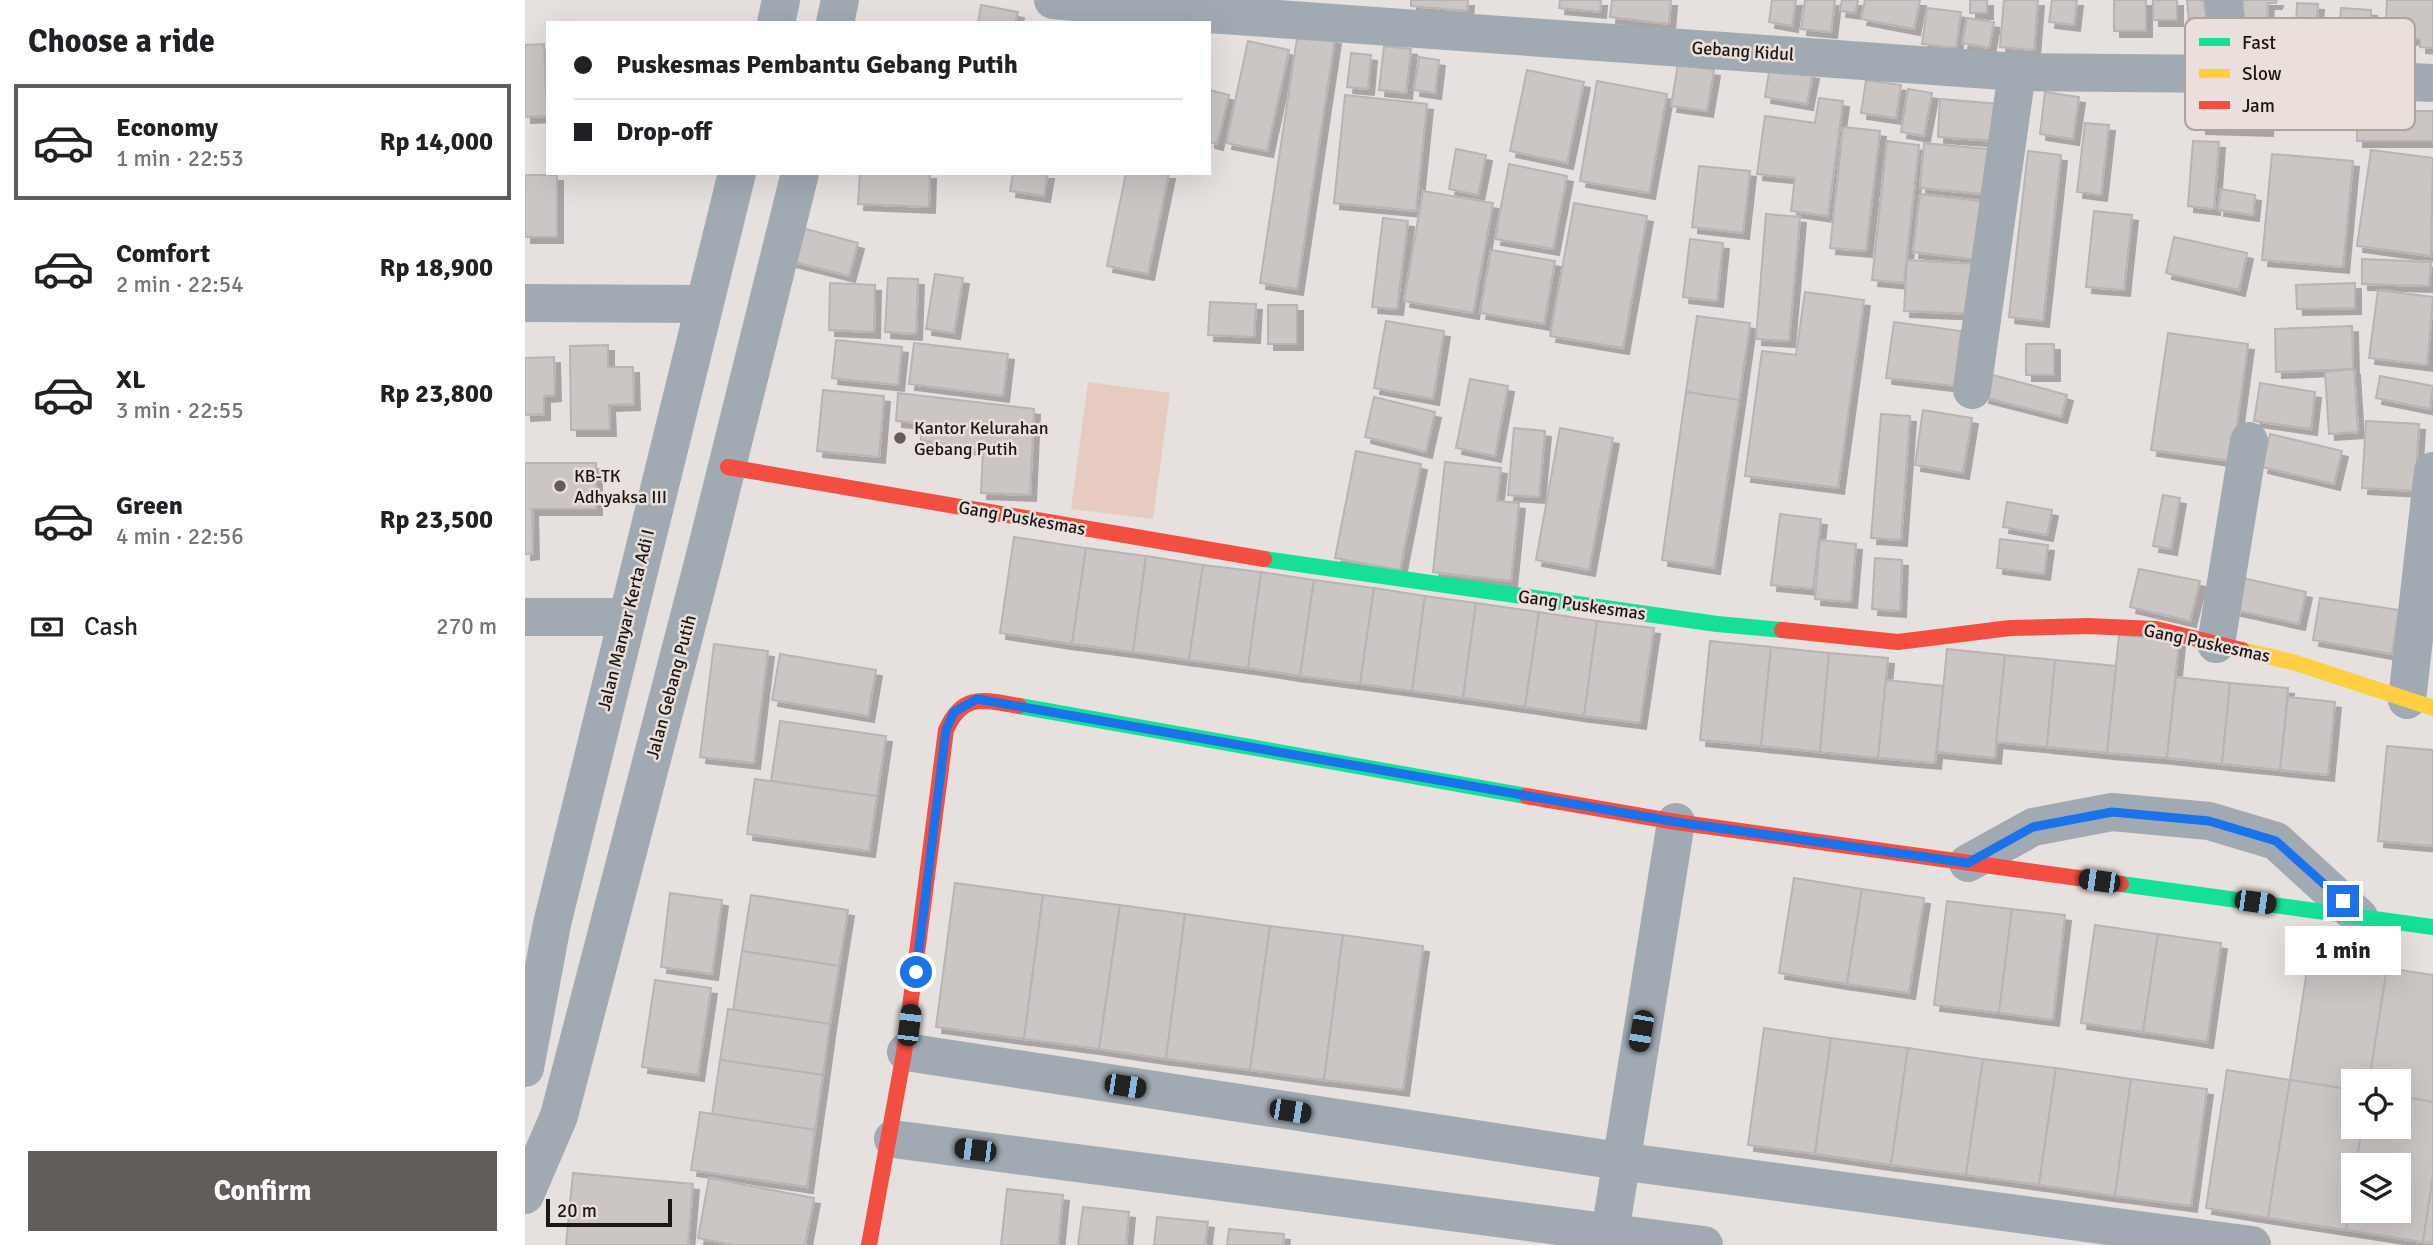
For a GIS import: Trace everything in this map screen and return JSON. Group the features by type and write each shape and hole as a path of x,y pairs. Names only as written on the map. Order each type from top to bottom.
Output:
{"street":[{"path":"776,21 781,0"},
{"path":"835,21 840,0"},
{"name":"Gebang Kidul","path":"1053,0 1209,14 2017,72 2185,74"},
{"path":"2223,0 2226,18"},
{"path":"1972,390 2017,72"},
{"name":"Gebang Kidul","path":"2415,82 2433,83"},
{"name":"Jalan Manyar Kerta Adi I","path":"525,1068 538,925 626,617 736,175"},
{"name":"Jalan Gebang Putih","path":"525,1195 559,1116 728,467 800,175"},
{"path":"525,303 704,304"},
{"path":"2216,644 2249,441"},
{"name":"Gang Puskesmas","path":"728,467 1300,565 1717,624 1898,642 2010,628 2088,625 2156,629 2296,663 2420,704"},
{"path":"2420,704 2433,471"},
{"path":"525,617 626,617"},
{"path":"869,1245 893,1139 946,730 954,712 977,699 1676,822 2433,927"},
{"path":"1968,863 2033,827 2112,812 2209,821 2276,841 2360,916"},
{"path":"1609,1240 1619,1161 1676,822"},
{"path":"906,1052 1619,1161 2252,1245"},
{"path":"893,1139 1609,1240 1704,1245"}],"shaded area":[{"path":"1088,382 1170,393 1153,519 1071,509"}],"building":[{"path":"1411,0 1468,0 1467,11 1411,6"},
{"path":"1560,0 1601,0 1600,12 1559,8"},
{"path":"1612,0 1671,0 1669,24 1610,17"},
{"path":"1772,0 1796,0 1792,26 1769,22"},
{"path":"1805,0 1835,0 1831,32 1801,29"},
{"path":"1842,0 1858,0 1855,13 1840,11"},
{"path":"1865,0 1920,0 1914,29 1861,19"},
{"path":"1970,0 1987,0 1987,13 1970,13"},
{"path":"2004,0 2038,0 2034,50 2000,47"},
{"path":"2052,0 2077,0 2074,25 2049,22"},
{"path":"2114,0 2146,0 2146,31 2114,31"},
{"path":"2153,0 2177,0 2177,20 2153,20"},
{"path":"2187,0 2204,0 2206,18 2189,18"},
{"path":"2233,0 2277,0 2276,3 2268,3 2267,18 2242,18 2243,1"},
{"path":"2387,0 2433,0 2433,48 2420,47 2420,39 2415,39 2415,18 2386,18"},
{"path":"2297,3 2318,4 2317,18 2296,18"},
{"path":"981,5 1018,12 1016,21 978,21"},
{"path":"1927,8 1961,12 1956,48 1922,44"},
{"path":"2341,8 2371,10 2370,18 2340,18"},
{"path":"1967,18 1994,22 1989,48 1962,43"},
{"path":"1298,32 1335,38 1297,289 1260,283"},
{"path":"1248,41 1289,50 1267,151 1226,143"},
{"path":"544,44 546,116 525,117 525,45"},
{"path":"1384,46 1411,49 1406,93 1379,90"},
{"path":"1351,53 1371,55 1368,89 1347,87"},
{"path":"1419,57 1439,60 1435,93 1414,90"},
{"path":"1678,64 1714,70 1707,111 1671,106"},
{"path":"1770,66 1813,73 1807,104 1765,97"},
{"path":"1527,70 1584,82 1567,163 1510,151"},
{"path":"1866,80 1901,85 1896,118 1861,113"},
{"path":"1597,81 1667,94 1649,193 1580,181"},
{"path":"1908,89 1932,93 1924,136 1901,132"},
{"path":"1211,90 1229,95 1217,144 1211,142"},
{"path":"2045,92 2079,97 2073,139 2040,134"},
{"path":"1345,95 1427,104 1416,211 1334,203"},
{"path":"1819,98 1843,101 1828,216 1791,211 1795,178 1757,174 1765,116 1815,123"},
{"path":"1940,99 2000,104 1996,141 1938,137"},
{"path":"2415,111 2433,111 2433,141 2357,141 2357,130 2415,130"},
{"path":"2085,123 2109,125 2101,195 2077,192"},
{"path":"1843,127 1880,131 1866,251 1830,248"},
{"path":"1887,141 1919,145 1904,283 1872,280"},
{"path":"2193,141 2219,142 2214,209 2188,206"},
{"path":"1924,143 1996,150 1992,195 1920,188"},
{"path":"1456,149 1486,155 1478,195 1449,189"},
{"path":"2371,150 2433,158 2431,256 2357,246"},
{"path":"2028,151 2061,155 2043,321 2009,317"},
{"path":"2272,154 2353,161 2343,267 2262,260"},
{"path":"1509,164 1567,176 1553,249 1495,239"},
{"path":"1699,166 1750,171 1743,233 1692,227"},
{"path":"525,175 557,175 557,237 525,237"},
{"path":"860,175 930,175 929,207 858,204"},
{"path":"1013,175 1048,175 1044,196 1010,191"},
{"path":"1126,175 1169,175 1148,274 1107,266"},
{"path":"2221,189 2255,195 2253,215 2218,210"},
{"path":"1423,191 1493,203 1473,313 1404,301"},
{"path":"1920,194 1996,203 1989,261 1913,252"},
{"path":"1574,203 1647,216 1623,348 1550,336"},
{"path":"2094,211 2132,215 2124,290 2086,287"},
{"path":"1766,214 1800,217 1789,341 1756,339"},
{"path":"1383,218 1408,221 1397,309 1372,307"},
{"path":"798,227 858,243 849,276 790,261"},
{"path":"2174,237 2247,253 2239,290 2166,273"},
{"path":"1690,239 1723,243 1717,301 1683,297"},
{"path":"1491,250 1555,261 1544,324 1480,313"},
{"path":"2362,259 2431,262 2429,286 2362,284"},
{"path":"1907,260 1977,264 1975,314 1904,311"},
{"path":"935,274 963,278 954,333 926,329"},
{"path":"888,278 918,279 916,334 885,332"},
{"path":"830,283 875,285 874,332 829,330"},
{"path":"2355,283 2355,308 2297,309 2296,285"},
{"path":"2378,290 2433,297 2427,365 2369,358"},
{"path":"1805,292 1864,300 1838,488 1745,476 1762,351 1796,355"},
{"path":"1210,302 1256,304 1254,337 1208,335"},
{"path":"1268,305 1297,305 1297,344 1268,344"},
{"path":"1697,316 1750,323 1739,400 1686,392"},
{"path":"1386,321 1444,331 1433,399 1374,388"},
{"path":"1894,322 1961,331 1954,386 1886,378"},
{"path":"2352,326 2353,369 2276,372 2275,329"},
{"path":"2168,333 2248,344 2232,461 2151,450"},
{"path":"836,340 902,347 898,385 832,378"},
{"path":"914,343 1008,354 1003,396 909,384"},
{"path":"2026,344 2054,344 2054,375 2026,375"},
{"path":"608,345 608,367 633,367 634,404 609,405 610,430 571,430 570,346"},
{"path":"554,357 555,395 544,396 544,414 525,415 525,358"},
{"path":"2354,369 2358,432 2329,434 2325,372"},
{"path":"1989,374 2067,395 2061,417 1983,397"},
{"path":"2380,376 2433,386 2430,409 2376,398"},
{"path":"1470,379 1508,386 1495,456 1456,448"},
{"path":"2260,383 2315,392 2311,429 2254,421"},
{"path":"823,390 884,396 879,457 817,451"},
{"path":"1686,392 1739,400 1714,568 1662,560"},
{"path":"898,393 1034,409 1030,495 981,493 983,451 921,440 920,423 896,421"},
{"path":"1374,397 1435,412 1426,452 1365,437"},
{"path":"1923,410 1972,418 1963,473 1915,465"},
{"path":"1881,414 1910,416 1901,540 1871,538"},
{"path":"2366,421 2419,424 2415,491 2362,488"},
{"path":"1514,428 1545,431 1539,497 1508,495"},
{"path":"1560,428 1613,438 1589,570 1536,560"},
{"path":"2270,434 2342,451 2334,484 2262,467"},
{"path":"1356,451 1421,464 1400,570 1335,558"},
{"path":"1445,462 1501,468 1497,501 1519,503 1511,581 1433,572"},
{"name":"KB-TK Adhyaksa III","path":"525,463 596,463 596,509 532,509 533,553 525,554"},
{"path":"2163,495 2180,498 2171,549 2153,546"},
{"path":"2007,502 2052,510 2047,535 2003,527"},
{"path":"1780,514 1821,519 1813,589 1771,585"},
{"path":"1014,537 1086,548 1072,644 1000,633"},
{"path":"2000,539 2048,545 2044,574 1997,568"},
{"path":"1820,540 1856,544 1851,602 1815,599"},
{"path":"1086,548 1146,556 1133,652 1072,644"},
{"path":"1146,556 1203,565 1189,660 1133,652"},
{"path":"1875,558 1902,560 1900,611 1872,609"},
{"path":"1203,565 1261,572 1248,668 1189,660"},
{"path":"2139,569 2200,581 2190,621 2130,607"},
{"path":"1261,572 1314,580 1300,676 1248,668"},
{"path":"2242,578 2306,592 2299,624 2235,610"},
{"path":"1314,580 1374,588 1360,684 1300,676"},
{"path":"1374,588 1425,596 1412,691 1360,684"},
{"path":"1425,596 1476,603 1463,698 1412,691"},
{"path":"2320,598 2399,610 2392,654 2313,640"},
{"path":"1476,603 1539,612 1525,707 1463,698"},
{"path":"1539,612 1597,621 1584,716 1525,707"},
{"path":"1597,621 1654,628 1640,723 1584,716"},
{"path":"2119,635 2179,641 2167,758 2107,753"},
{"path":"1710,641 1771,647 1761,746 1700,740"},
{"path":"714,644 768,651 754,763 700,757"},
{"path":"1771,647 1829,653 1820,752 1761,746"},
{"path":"1947,649 2005,655 1995,758 1937,752"},
{"path":"1829,653 1888,658 1878,758 1820,752"},
{"path":"780,654 876,670 868,716 772,700"},
{"path":"2005,655 2055,660 2047,747 1996,742"},
{"path":"2055,660 2116,666 2107,753 2047,747"},
{"path":"2176,677 2230,683 2222,764 2167,758"},
{"path":"1886,680 1943,686 1935,763 1878,758"},
{"path":"2230,683 2288,688 2280,770 2222,764"},
{"path":"2288,697 2335,702 2328,775 2280,770"},
{"path":"780,721 886,736 877,796 771,781"},
{"path":"2387,746 2433,750 2433,846 2378,841"},
{"path":"755,779 877,796 869,851 747,834"},
{"path":"1794,878 1862,889 1847,984 1779,973"},
{"path":"955,883 1043,895 1024,1039 936,1027"},
{"path":"1862,889 1924,898 1909,993 1847,984"},
{"path":"670,893 722,900 712,974 661,967"},
{"path":"751,895 848,910 839,966 742,951"},
{"path":"1043,895 1120,905 1099,1049 1024,1039"},
{"path":"1947,901 2012,909 1999,1013 1934,1005"},
{"path":"1120,905 1185,914 1166,1059 1099,1049"},
{"path":"2012,909 2065,915 2053,1020 1999,1013"},
{"path":"1185,914 1270,926 1250,1070 1166,1059"},
{"path":"2095,925 2158,934 2143,1032 2081,1023"},
{"path":"1270,926 1343,935 1324,1080 1250,1070"},
{"path":"2158,934 2221,943 2207,1042 2143,1032"},
{"path":"1343,935 1423,946 1403,1090 1324,1080"},
{"path":"742,951 839,966 830,1024 733,1010"},
{"path":"2309,957 2387,968 2371,1069 2341,1069 2341,1088 2290,1080"},
{"path":"2387,968 2433,975 2433,1102 2411,1098 2411,1069 2371,1069"},
{"path":"655,980 711,988 698,1075 642,1067"},
{"path":"728,1009 830,1024 823,1075 720,1060"},
{"path":"1764,1028 1831,1038 1815,1154 1748,1145"},
{"path":"1831,1038 1908,1048 1891,1165 1815,1154"},
{"path":"1908,1048 1983,1059 1966,1175 1891,1165"},
{"path":"1983,1059 2056,1068 2039,1185 1966,1175"},
{"path":"720,1060 823,1075 815,1130 712,1115"},
{"path":"2056,1068 2131,1079 2115,1196 2039,1185"},
{"path":"2227,1070 2290,1080 2268,1218 2206,1208"},
{"path":"2131,1079 2207,1089 2191,1206 2115,1196"},
{"path":"2290,1080 2341,1088 2341,1139 2360,1139 2358,1153 2341,1153 2341,1223 2347,1223 2346,1230 2268,1218"},
{"path":"2411,1098 2433,1102 2433,1176 2423,1242 2346,1230 2347,1223 2411,1223 2411,1153 2358,1153 2360,1139 2411,1139"},
{"path":"700,1112 815,1130 807,1187 691,1170"},
{"path":"573,1173 693,1184 688,1245 566,1245"},
{"path":"2433,1176 2433,1243 2423,1242"},
{"path":"709,1178 814,1198 805,1245 733,1245 698,1238"},
{"path":"1007,1189 1063,1195 1058,1245 1001,1245"},
{"path":"1083,1207 1129,1212 1126,1245 1078,1245"},
{"path":"1157,1217 1208,1222 1205,1245 1154,1245"},
{"path":"1229,1229 1284,1234 1283,1245 1227,1245"}],"traffic: fast":[{"path":"1264,559 1717,624 1782,630"},
{"path":"1019,706 1526,796"},
{"path":"2121,884 2433,927"}],"traffic: slow":[{"path":"2242,650 2296,663 2433,708"}],"traffic: jam":[{"path":"728,467 1264,559"},
{"path":"1782,630 1898,642 2010,628 2088,626 2156,629 2242,650"},
{"path":"869,1245 904,1053 946,730 960,709 967,704 985,701 1019,706"},
{"path":"1526,796 1676,822 2121,884"}],"place":[{"name":"Kantor Kelurahan Gebang Putih","path":"900,438"},
{"name":"KB-TK Adhyaksa III","path":"560,486"}],"route":[{"path":"916,972 946,730 954,712 977,699 1676,822 1968,863 2033,827 2112,812 2209,821 2276,841 2343,901"}]}
